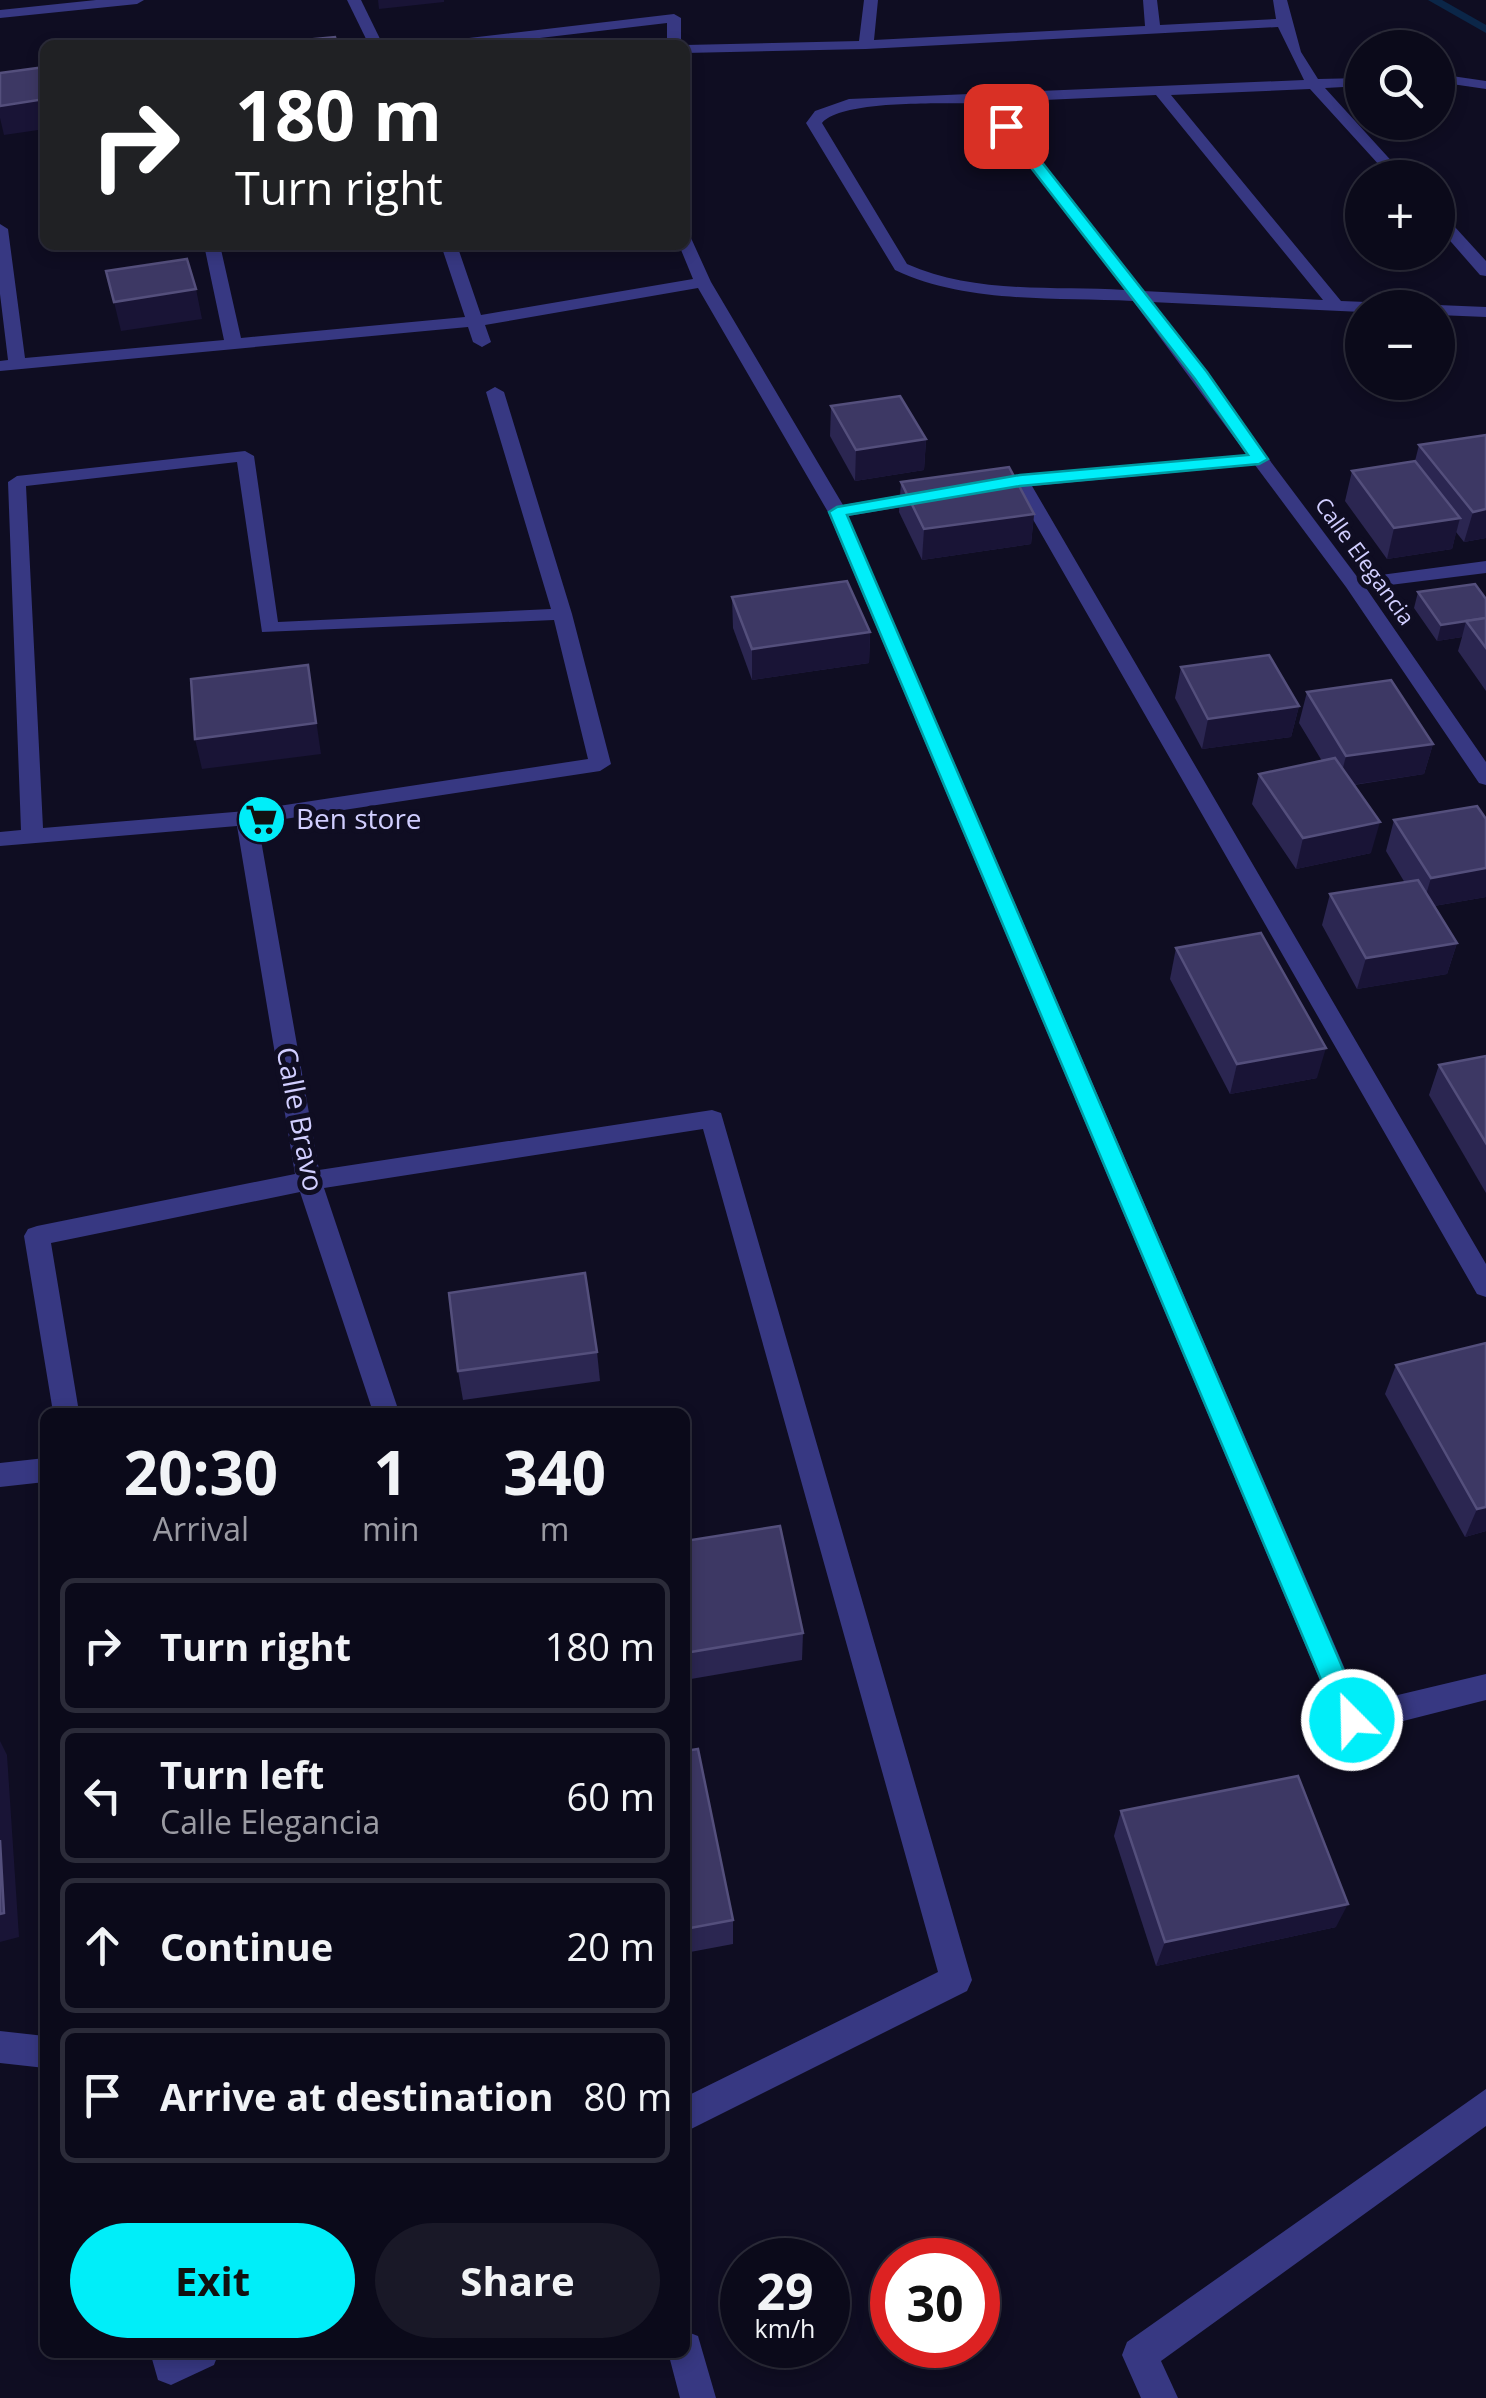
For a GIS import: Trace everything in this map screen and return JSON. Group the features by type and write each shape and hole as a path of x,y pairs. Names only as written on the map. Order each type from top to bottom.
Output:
{"street":[{"path":"0,14 137,0"},
{"path":"354,0 374,40"},
{"path":"866,46 871,0"},
{"path":"1150,0 1153,31"},
{"path":"1280,0 1281,23 1300,65 1383,160"},
{"path":"486,40 674,18 674,40"},
{"path":"690,50 866,46 1281,23"},
{"path":"1455,80 1486,85"},
{"path":"1345,83 849,104 820,114 814,123 902,267 913,275 949,284 1345,305"},
{"path":"1161,92 1336,305"},
{"name":"Calle Elegancia","path":"984,97 1201,376 1353,584 1486,778"},
{"path":"0,230 8,364 476,321 703,282"},
{"path":"1455,237 1486,271"},
{"path":"213,250 232,341"},
{"path":"451,250 482,342"},
{"path":"689,250 703,282 837,512 1352,1720 1486,1687"},
{"path":"1455,311 1486,312"},
{"path":"0,839 246,818 600,764 562,614 495,392"},
{"path":"32,834 17,482 245,456 269,628 562,614"},
{"path":"984,487 1020,480 1259,459"},
{"path":"1020,480 1486,1287"},
{"path":"837,512 947,493"},
{"path":"1353,584 1486,567"},
{"name":"Calle Bravo","path":"246,818 309,1181 385,1408"},
{"path":"65,1408 37,1236 309,1181 712,1118 956,1980 690,2112"},
{"path":"0,1475 40,1471"},
{"path":"0,2048 40,2052"},
{"path":"1160,2398 1140,2354 1486,2106"},
{"path":"170,2358 172,2367 189,2358"},
{"path":"687,2358 698,2398"}],"building":[{"path":"40,68 40,100 0,106 0,73"},
{"path":"187,259 196,289 114,302 106,271"},
{"path":"900,396 926,439 856,450 831,406"},
{"path":"1486,435 1486,509 1473,512 1419,445"},
{"path":"1415,461 1460,518 1394,528 1352,471"},
{"path":"1009,467 1034,514 924,529 901,482"},
{"path":"847,581 870,632 752,649 732,597"},
{"path":"1475,584 1486,599 1486,618 1441,625 1418,592"},
{"path":"1486,618 1486,648 1466,621"},
{"path":"1269,655 1299,706 1208,719 1181,667"},
{"path":"308,665 316,723 195,739 191,679"},
{"path":"1391,680 1433,744 1346,756 1307,692"},
{"path":"1335,758 1380,822 1303,838 1259,774"},
{"path":"1477,806 1486,819 1486,868 1431,878 1394,820"},
{"path":"1418,880 1457,943 1366,958 1330,894"},
{"path":"1261,933 1326,1048 1237,1064 1176,948"},
{"path":"1486,1056 1486,1143 1439,1065"},
{"path":"585,1273 597,1352 458,1371 449,1293"},
{"path":"1486,1343 1486,1507 1477,1509 1396,1365"},
{"path":"780,1526 803,1633 690,1652 690,1540"},
{"path":"698,1749 733,1920 690,1928 690,1750"},
{"path":"1298,1776 1348,1904 1165,1942 1121,1811"},
{"path":"0,1840 4,1913 0,1914"}],"waterway":[{"path":"1434,0 1486,30"}],"place":[{"name":"Ben store","path":"261,819"}],"route":[{"path":"1006,126 1201,376 1259,459 1020,480 837,512 1352,1720"}]}
